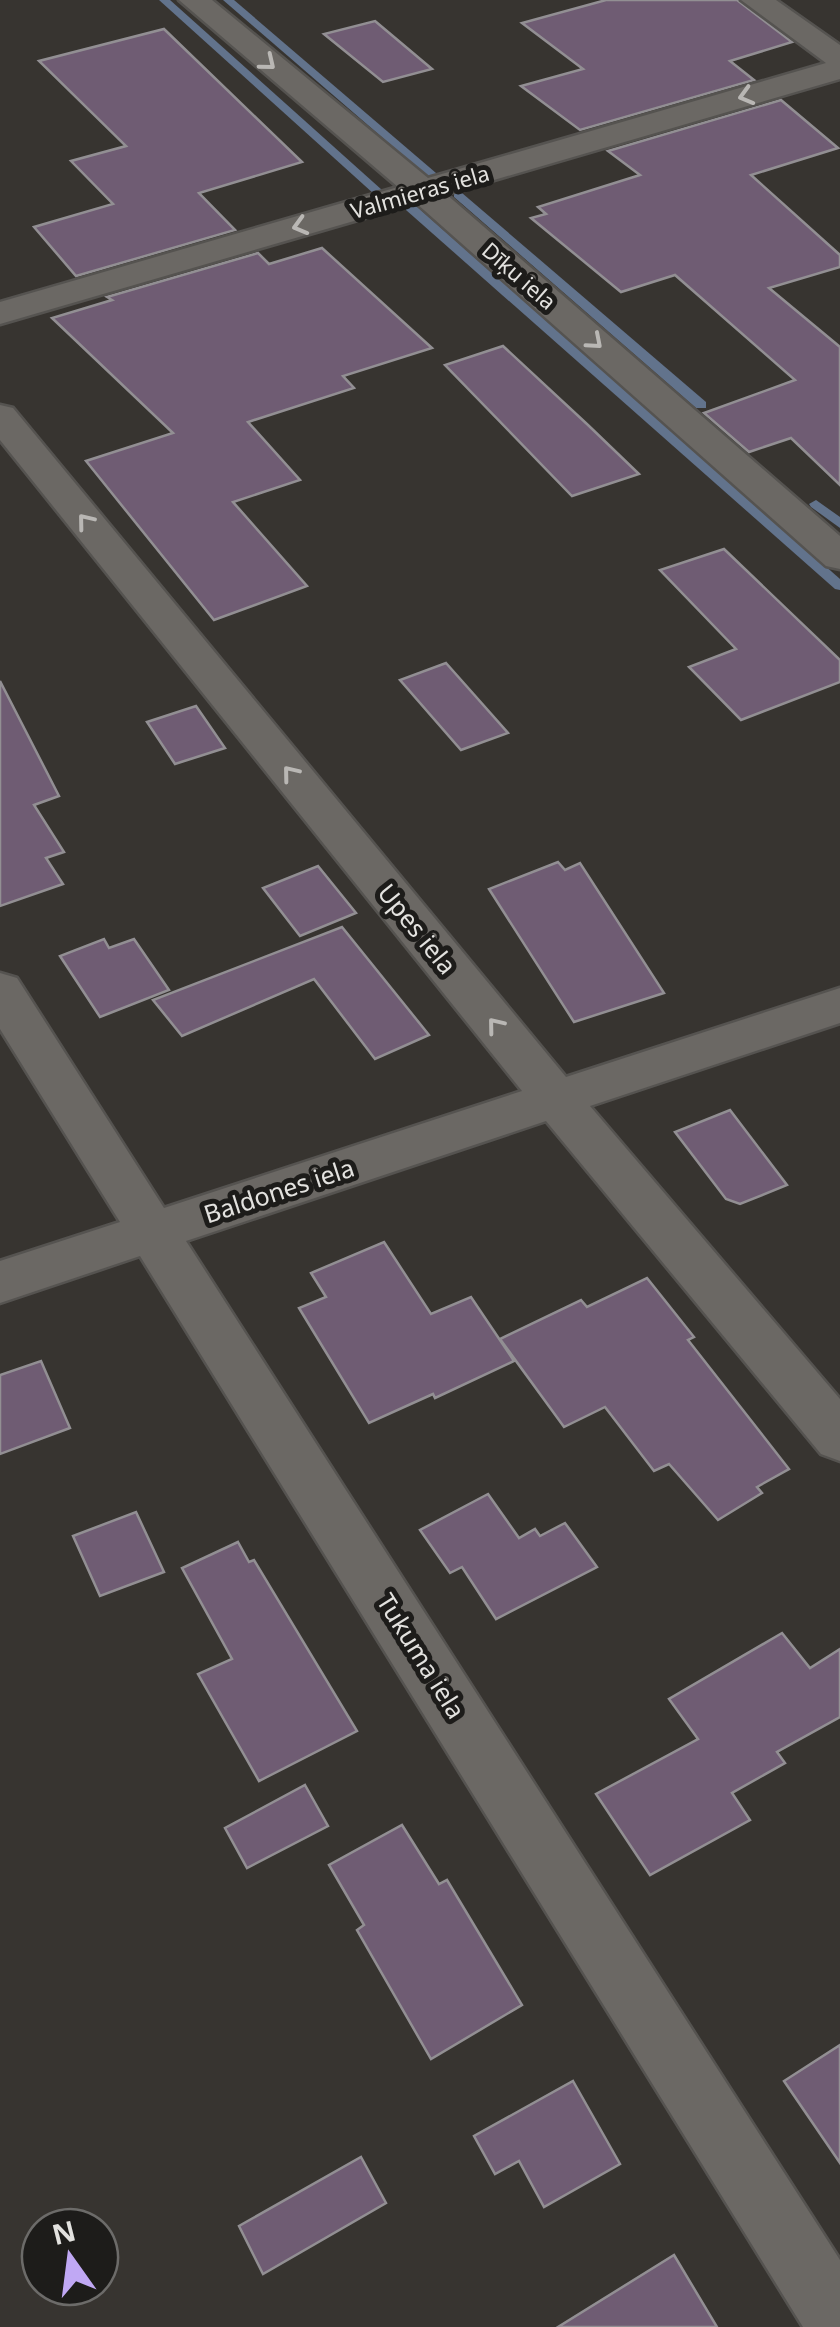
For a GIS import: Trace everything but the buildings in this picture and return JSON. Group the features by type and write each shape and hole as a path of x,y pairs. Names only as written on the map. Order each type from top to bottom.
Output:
{"street":[{"name":"Dīķu iela","path":"194,0 423,191 840,557"},
{"path":"756,0 840,59"},
{"name":"Valmieras iela","path":"0,313 840,69"},
{"name":"Upes iela","path":"0,416 557,1100 840,1438"},
{"name":"Tukuma iela","path":"0,990 840,2323"},
{"name":"Baldones iela","path":"0,1282 840,1005"}],"waterway":[{"path":"164,0 378,192"},
{"path":"228,0 432,175"},
{"path":"458,195 701,405"},
{"path":"410,207 840,586"},
{"path":"816,504 840,524"}]}
